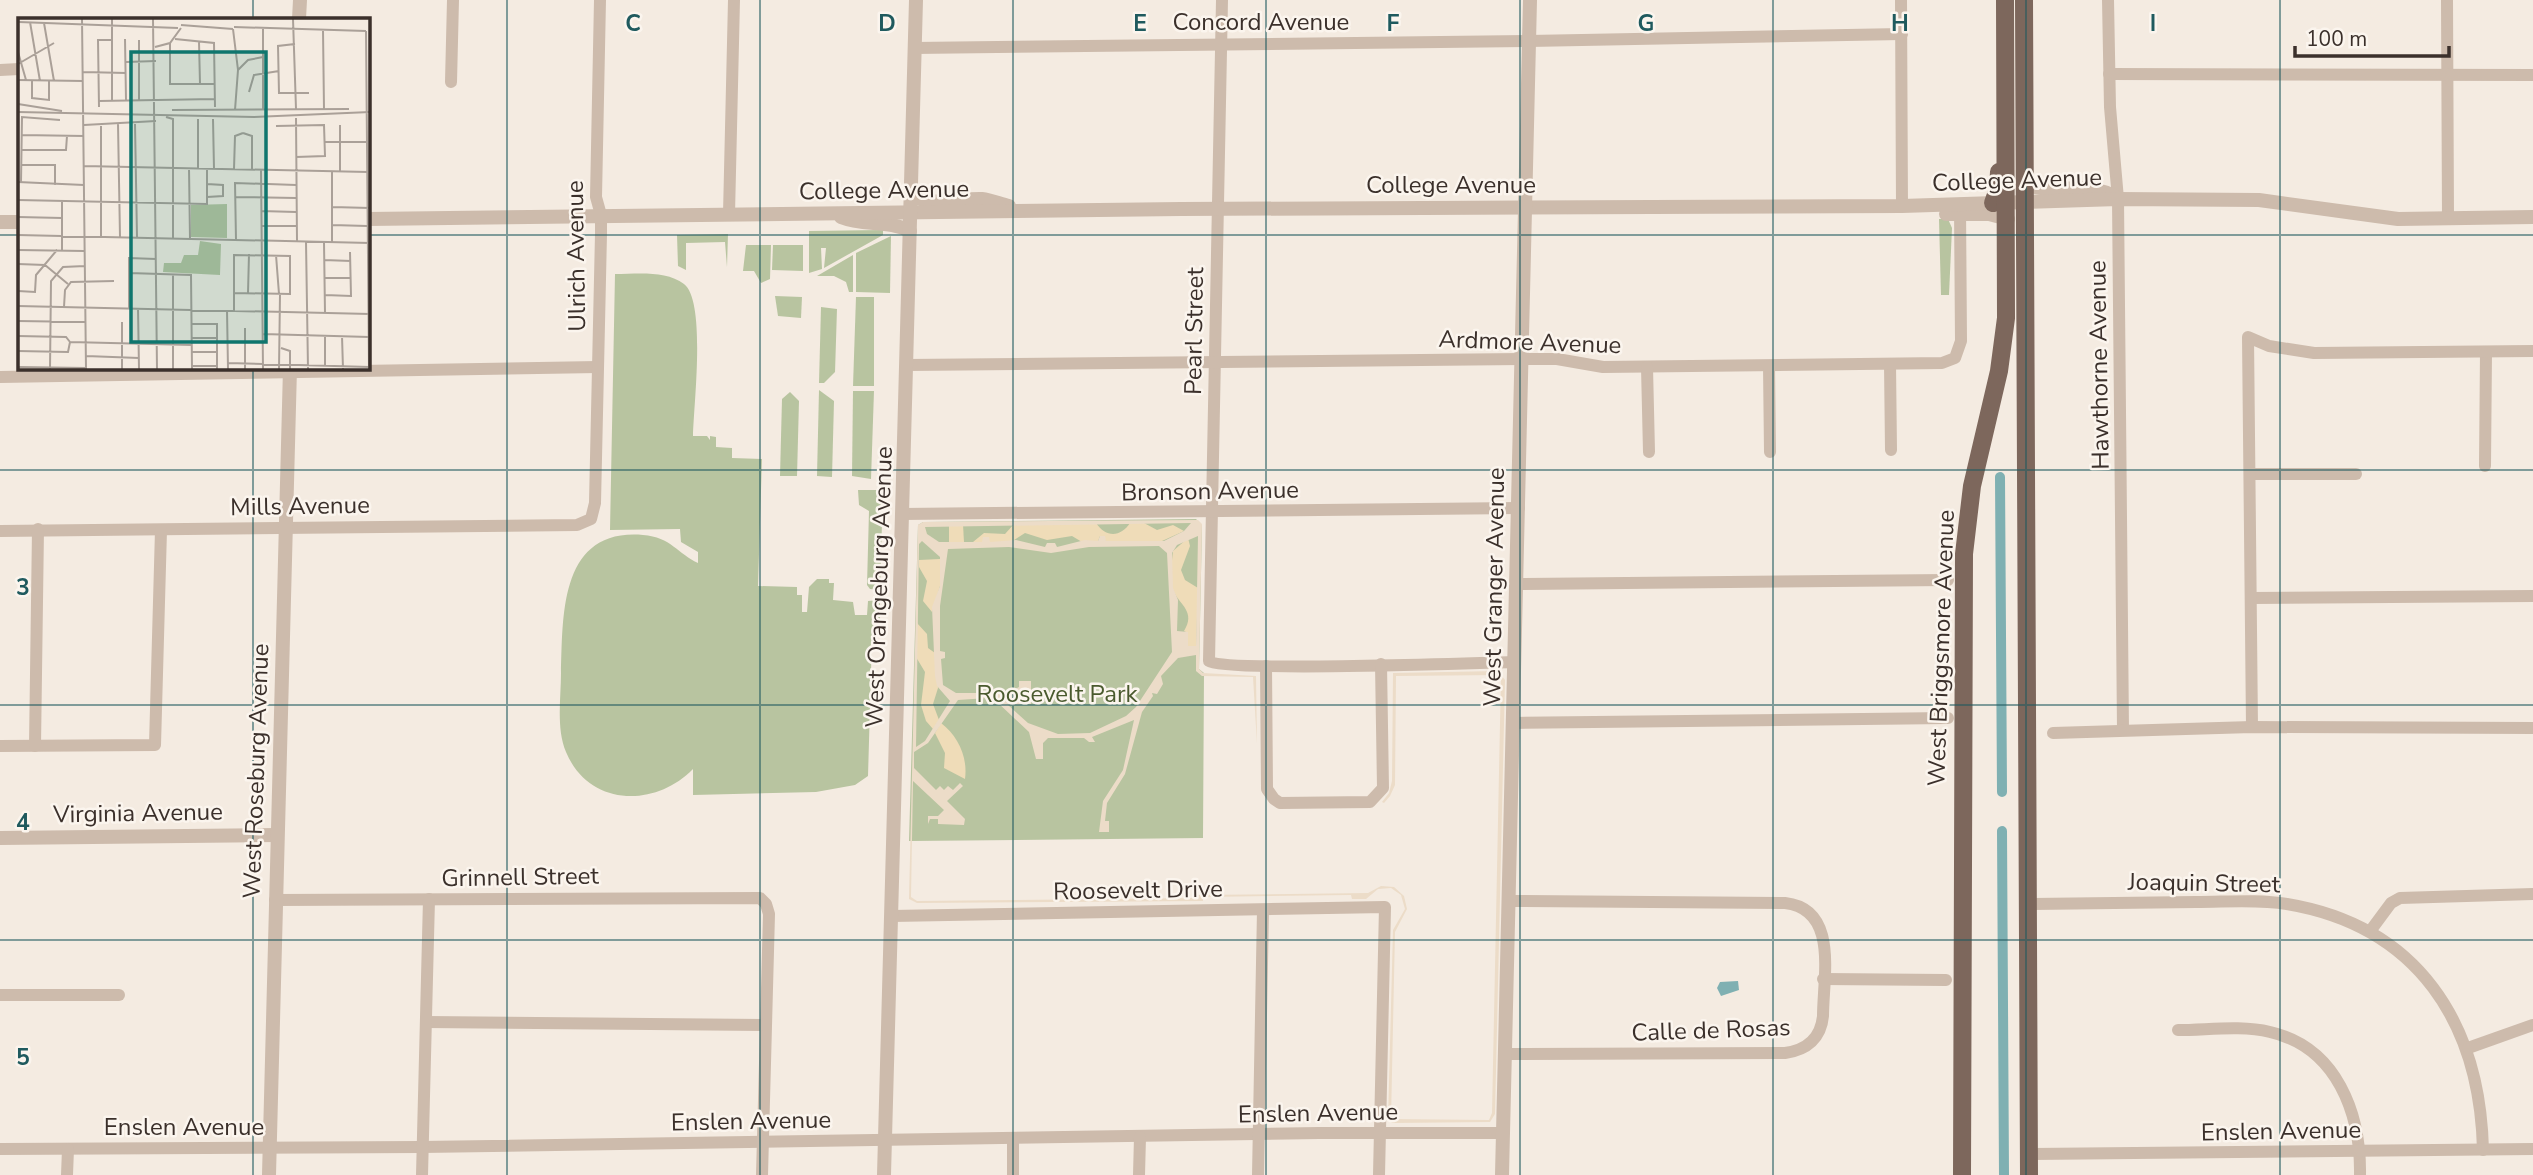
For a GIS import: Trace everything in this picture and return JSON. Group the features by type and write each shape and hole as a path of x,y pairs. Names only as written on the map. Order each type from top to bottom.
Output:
{"main road":[{"name":"West Briggsmore Avenue","path":"2005,0 2012,202 2029,1175"},
{"name":"West Briggsmore Avenue","path":"1962,1175 1964,554 1972,486 2005,334 2024,0"}],"street":[{"path":"299,18 300,0"},
{"path":"451,82 453,0"},
{"name":"Ulrich Avenue","path":"594,512 601,215 596,197 600,0"},
{"path":"729,214 734,0"},
{"name":"West Orangeburg Avenue","path":"884,1175 916,0"},
{"name":"Pearl Street","path":"1222,0 1210,512 1210,663 1266,667"},
{"name":"West Granger Avenue","path":"1502,1175 1530,0"},
{"path":"1901,0 1902,206"},
{"name":"Hawthorne Avenue","path":"2108,0 2109,74 2118,199 2123,730"},
{"path":"2447,0 2448,218"},
{"name":"Concord Avenue","path":"914,48 1902,34"},
{"path":"0,70 18,69"},
{"path":"2109,74 2309,72 2533,75"},
{"path":"1960,209 1989,214 2037,188 2101,188 2110,185 2116,177"},
{"path":"2101,188 2118,199"},
{"path":"912,194 918,199 930,201 983,200 1028,211"},
{"name":"College Avenue","path":"369,219 1525,207 1902,206 1913,214 2012,202 2118,199 2259,200 2378,218 2533,216"},
{"name":"Ardmore Avenue","path":"906,366 1522,359 1557,359 1603,367 1942,363 1951,361 1959,351 1960,209"},
{"path":"830,213 858,224 889,225 910,231"},
{"path":"0,222 18,222"},
{"path":"2252,727 2248,337 2269,346 2314,354 2533,351"},
{"path":"2485,466 2486,352"},
{"path":"1890,364 1891,450"},
{"path":"1769,366 1770,452"},
{"path":"0,377 290,370 598,367"},
{"path":"1647,367 1649,452"},
{"name":"West Roseburg Avenue","path":"269,1175 290,370"},
{"path":"2251,474 2356,474"},
{"name":"Bronson Avenue","path":"902,514 1519,508"},
{"name":"Mills Avenue","path":"0,531 578,525 591,519 594,512"},
{"path":"35,746 38,529"},
{"path":"0,746 155,745 160,530"},
{"path":"1517,584 1948,580"},
{"path":"2252,598 2533,596"},
{"path":"1381,664 1383,788 1370,802 1280,803 1274,799 1267,789 1266,667 1381,664 1515,662"},
{"path":"1513,723 1948,718"},
{"path":"2053,733 2252,727 2533,728"},
{"name":"Virginia Avenue","path":"0,838 277,835"},
{"path":"2371,930 2390,903 2400,898 2533,894"},
{"name":"Grinnell Street","path":"275,900 750,896 764,901 769,914 765,1025"},
{"path":"422,1175 429,899"},
{"name":"Calle de Rosas","path":"1504,1054 1795,1052 1812,1042 1821,1028 1824,979 1824,941 1821,926 1810,912 1795,904 1509,901"},
{"name":"Joaquin Street","path":"2026,904 2286,903 2371,930 2430,983 2456,1023 2468,1048 2480,1096 2483,1150"},
{"name":"Roosevelt Drive","path":"892,916 1385,907 1379,1133"},
{"path":"1258,1175 1263,910"},
{"path":"1824,979 1946,980"},
{"path":"0,995 119,995"},
{"path":"426,1022 765,1025 762,1175"},
{"path":"2468,1048 2533,1024"},
{"path":"2178,1030 2254,1029 2287,1037 2304,1045 2325,1063 2342,1086 2360,1151 2360,1175"},
{"path":"1378,1175 1379,1133"},
{"name":"Enslen Avenue","path":"0,1149 270,1149 1259,1134 1503,1133"},
{"path":"1139,1175 1140,1137"},
{"path":"1013,1138 1013,1175"},
{"path":"67,1175 68,1149"},
{"name":"Enslen Avenue","path":"2029,1154 2533,1149"}],"green space":[{"path":"1939,219 1948,219 1952,228 1949,295 1941,295"},
{"path":"883,230 883,235 824,268 826,248 821,248 822,269 809,273 809,231"},
{"path":"728,234 727,267 725,242 686,243 686,270 678,266 677,235"},
{"path":"891,236 890,293 856,292 856,253"},
{"path":"746,245 771,245 770,279 761,283 754,271 743,271"},
{"path":"773,245 803,245 803,271 772,270"},
{"path":"853,255 853,292 849,292 846,282 834,276 817,276"},
{"path":"615,274 669,277 684,284 691,294 697,331 693,436 707,436 710,440 710,436 716,437 716,447 732,448 732,458 762,459 758,586 797,587 797,595 802,595 802,612 807,612 809,587 817,579 829,579 829,583 834,583 833,600 853,602 855,615 867,615 868,601 880,600 880,631 872,637 868,776 855,785 816,792 693,795 693,769 678,782 660,791 624,796 606,792 590,783 577,770 566,752 560,713 563,626 571,580 581,561 595,546 615,537 643,535 667,542 698,563 698,552 681,542 680,529 610,530"},
{"path":"775,296 802,297 801,318 778,316"},
{"path":"856,297 874,297 874,386 853,386"},
{"path":"821,307 837,309 835,372 824,383 819,383"},
{"path":"819,390 834,401 832,477 817,476"},
{"path":"853,391 874,391 871,479 852,476"},
{"path":"790,392 799,401 797,476 780,476 782,399"},
{"path":"858,490 883,490 880,590 870,589 867,585 869,511 859,505"},
{"name":"Roosevelt Park","path":"1196,519 1202,525 1199,669 1204,673 1203,838 909,841 918,525 923,522"}],"sand":[{"path":"1096,523 1104,531 1113,534 1122,531 1130,523 1144,523 1157,530 1173,525 1184,531 1162,541 1106,541 1100,536 1098,541 1082,542 1072,536 1047,540 1025,533 1011,542 973,542 984,533 1005,534 1014,524"},
{"path":"949,525 963,525 964,542 949,542"},
{"path":"1188,538 1190,546 1181,570 1185,580 1198,588 1196,646 1188,646 1188,633 1184,631 1188,614 1174,592 1171,572 1173,551"},
{"path":"940,559 940,586 932,612 923,601 927,581 919,567 919,560"},
{"path":"917,623 927,634 928,648 935,653 938,688 933,704 939,720 933,729 926,721 921,705 925,672 916,657"},
{"path":"941,723 952,734 963,755 965,779 944,768 945,753 935,733"}],"shaded area":[{"path":"1198,520 1202,524 1199,669 1203,673 1256,676 1257,744 1253,677 1202,676 1196,671 1196,655 1178,658 1161,676 1163,684 1157,694 1152,693 1153,696 1142,712 1125,774 1107,803 1105,821 1109,821 1109,832 1099,832 1103,801 1123,770 1134,720 1092,737 1095,742 1084,738 1048,738 1043,743 1043,759 1036,759 1029,732 996,701 988,698 958,700 928,743 914,752 914,768 936,790 940,786 944,790 948,786 953,790 960,783 963,786 947,801 965,819 964,825 938,824 938,819 930,819 928,824 928,816 938,816 944,810 913,781 911,897 917,901 1198,898 1198,895 1368,893 1381,886 1394,887 1404,896 1407,909 1395,932 1391,1119 1489,1120 1492,1113 1501,675 1396,676 1395,785 1384,803 1382,802 1389,793 1392,781 1393,673 1498,671 1505,680 1495,1114 1490,1122 1388,1121 1393,930 1405,909 1401,895 1391,888 1378,889 1366,899 1352,899 1351,895 1203,897 1203,901 917,903 909,899 918,525 923,522","holes":["1191,523 1184,531 1164,541 1106,541 1105,536 1100,536 1098,541 1085,540 1057,547 1055,543 1047,543 1045,547 1016,540 990,542 989,537 983,537 982,542 939,542 927,534 925,527","1198,536 1196,646 1188,646 1188,632 1177,631 1178,600 1173,588 1172,553 1177,545","922,541 940,557 940,586 932,607 935,676 937,686 950,701 925,741 916,747 919,544","1159,546 1167,553 1172,652 1136,707 1126,716 1090,733 1058,734 1028,723 1008,705 1031,704 1031,681 1019,681 1019,687 1007,693 956,693 943,685 941,659 945,658 945,652 940,651 940,606 948,549 1009,547 1051,553 1089,547"]}],"water":[{"path":"1738,981 1739,990 1721,996 1717,988 1720,982"}],"waterway":[{"path":"2000,477 2002,792"},
{"path":"2002,831 2004,1175"}]}
